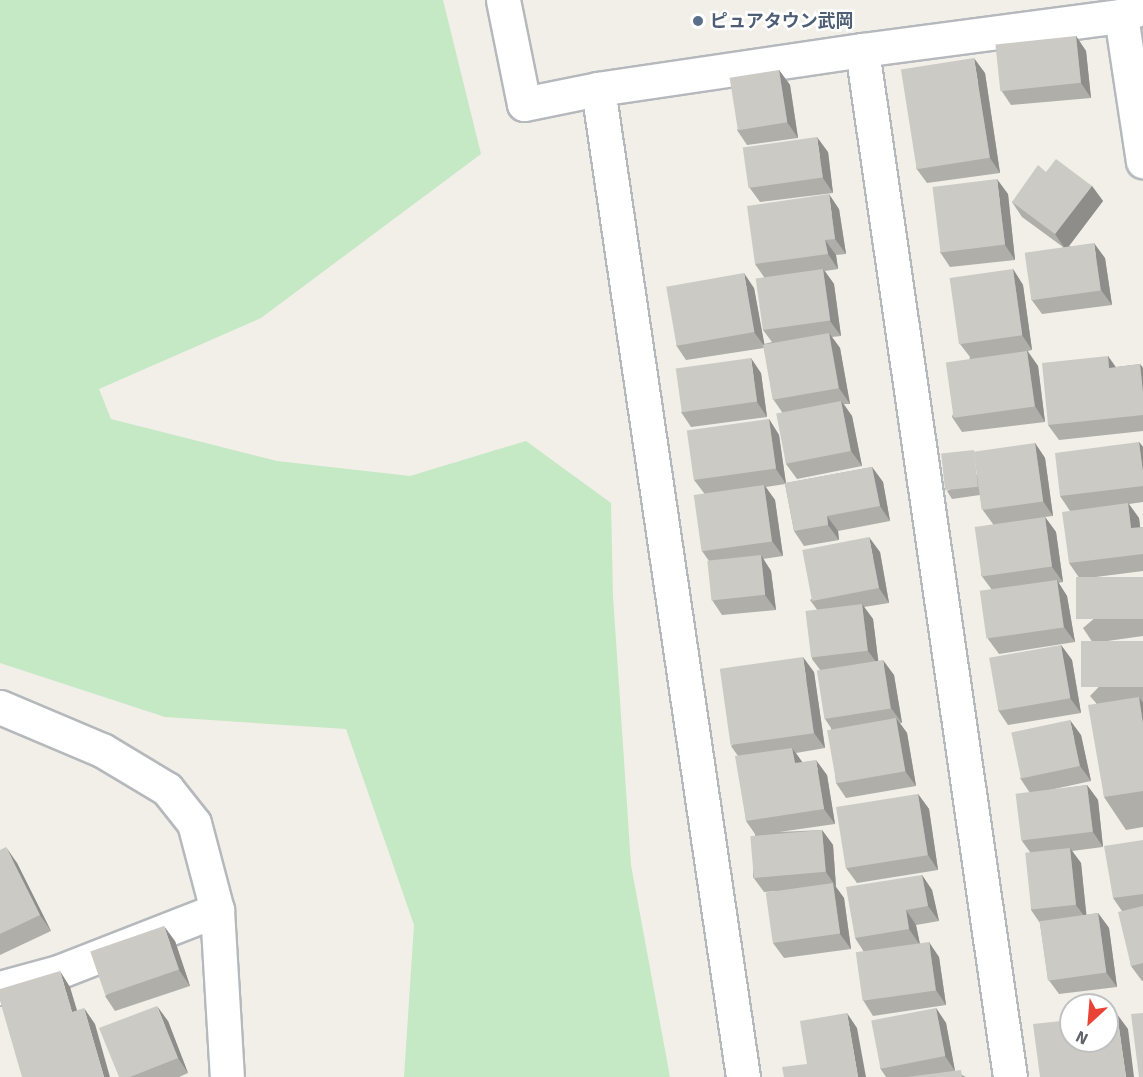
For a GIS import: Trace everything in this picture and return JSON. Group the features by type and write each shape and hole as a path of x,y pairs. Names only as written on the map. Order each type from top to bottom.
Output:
{"street":[{"path":"502,0 524,104 598,89 1132,11 1143,161"},
{"path":"862,50 1010,1077"},
{"path":"598,89 743,1077"},
{"path":"0,707 102,750 166,789 194,822 217,910 227,1077"},
{"path":"0,988 58,972 217,910"}],"green space":[{"path":"0,0 443,0 481,154 261,318 99,389 111,419 277,461 410,476 526,441 611,503 613,596 631,865 670,1077 404,1077 414,925 346,729 165,717 0,663"}],"building":[{"path":"1076,36 1081,83 1000,91 995,44"},
{"path":"974,58 990,158 917,169 901,70"},
{"path":"779,70 787,122 738,130 730,78"},
{"path":"817,137 823,178 748,188 743,147"},
{"path":"1056,159 1092,186 1055,234 1012,202 1038,165 1046,172"},
{"path":"997,179 1005,245 941,252 932,187"},
{"path":"829,194 835,239 825,240 828,254 755,264 747,206"},
{"path":"1094,243 1101,291 1031,300 1025,253"},
{"path":"823,269 830,320 763,330 756,278"},
{"path":"1013,269 1022,335 959,344 950,278"},
{"path":"744,273 754,332 677,346 666,287"},
{"path":"829,333 839,388 773,400 763,345"},
{"path":"1027,351 1035,406 954,418 946,362"},
{"path":"1108,356 1109,368 1140,364 1143,415 1048,425 1042,363"},
{"path":"751,358 757,402 682,412 676,369"},
{"path":"841,401 851,451 786,464 776,414"},
{"path":"769,419 776,469 694,480 687,431"},
{"path":"1139,442 1143,486 1060,496 1055,453"},
{"path":"1035,443 1043,501 982,510 974,452"},
{"path":"974,450 978,487 945,490 941,453"},
{"path":"872,467 880,506 827,516 828,525 794,531 785,483"},
{"path":"764,485 772,541 702,551 694,495"},
{"path":"1128,503 1131,528 1143,527 1143,554 1069,563 1062,512"},
{"path":"1045,517 1052,567 982,576 975,527"},
{"path":"869,537 879,588 812,601 802,550"},
{"path":"761,555 765,595 711,600 707,561"},
{"path":"1076,577 1143,577 1143,619 1076,619"},
{"path":"1057,580 1064,628 986,638 980,591"},
{"path":"862,604 868,651 811,658 805,611"},
{"path":"1081,641 1143,641 1143,687 1081,687"},
{"path":"1061,645 1070,698 998,711 989,658"},
{"path":"803,657 814,733 731,745 720,669"},
{"path":"883,660 891,708 824,719 817,670"},
{"path":"1139,697 1143,724 1143,791 1104,797 1088,705"},
{"path":"896,718 905,771 836,783 827,730"},
{"path":"1070,720 1080,766 1021,778 1011,732"},
{"path":"792,748 795,763 816,760 824,809 746,821 735,756"},
{"path":"1087,785 1093,832 1021,840 1016,794"},
{"path":"918,794 928,855 846,868 836,807"},
{"path":"822,830 826,872 754,878 750,836"},
{"path":"1143,840 1143,894 1113,898 1104,846"},
{"path":"6,847 40,915 0,934 0,850"},
{"path":"1070,848 1076,905 1031,909 1025,853"},
{"path":"922,875 928,906 906,910 909,929 855,938 846,887"},
{"path":"833,883 840,934 773,943 766,892"},
{"path":"1143,906 1143,963 1131,966 1118,912"},
{"path":"1098,913 1106,972 1048,981 1040,921"},
{"path":"164,926 179,969 105,995 90,951"},
{"path":"929,942 936,991 863,1001 856,952"},
{"path":"60,971 72,1012 84,1008 104,1077 22,1077 0,1001 0,989"},
{"path":"157,1006 178,1058 130,1077 119,1077 99,1028"},
{"path":"936,1008 945,1056 881,1069 871,1021"},
{"path":"847,1013 858,1077 784,1077 782,1067 807,1064 800,1021"},
{"path":"1143,1013 1143,1077 1139,1077 1131,1014"},
{"path":"1059,1021 1059,1053 1119,1053 1119,1028 1126,1077 1040,1077 1033,1024"},
{"path":"961,1070 962,1077 907,1077"}],"place":[{"name":"ピュアタウン武岡","path":"698,21"}]}
